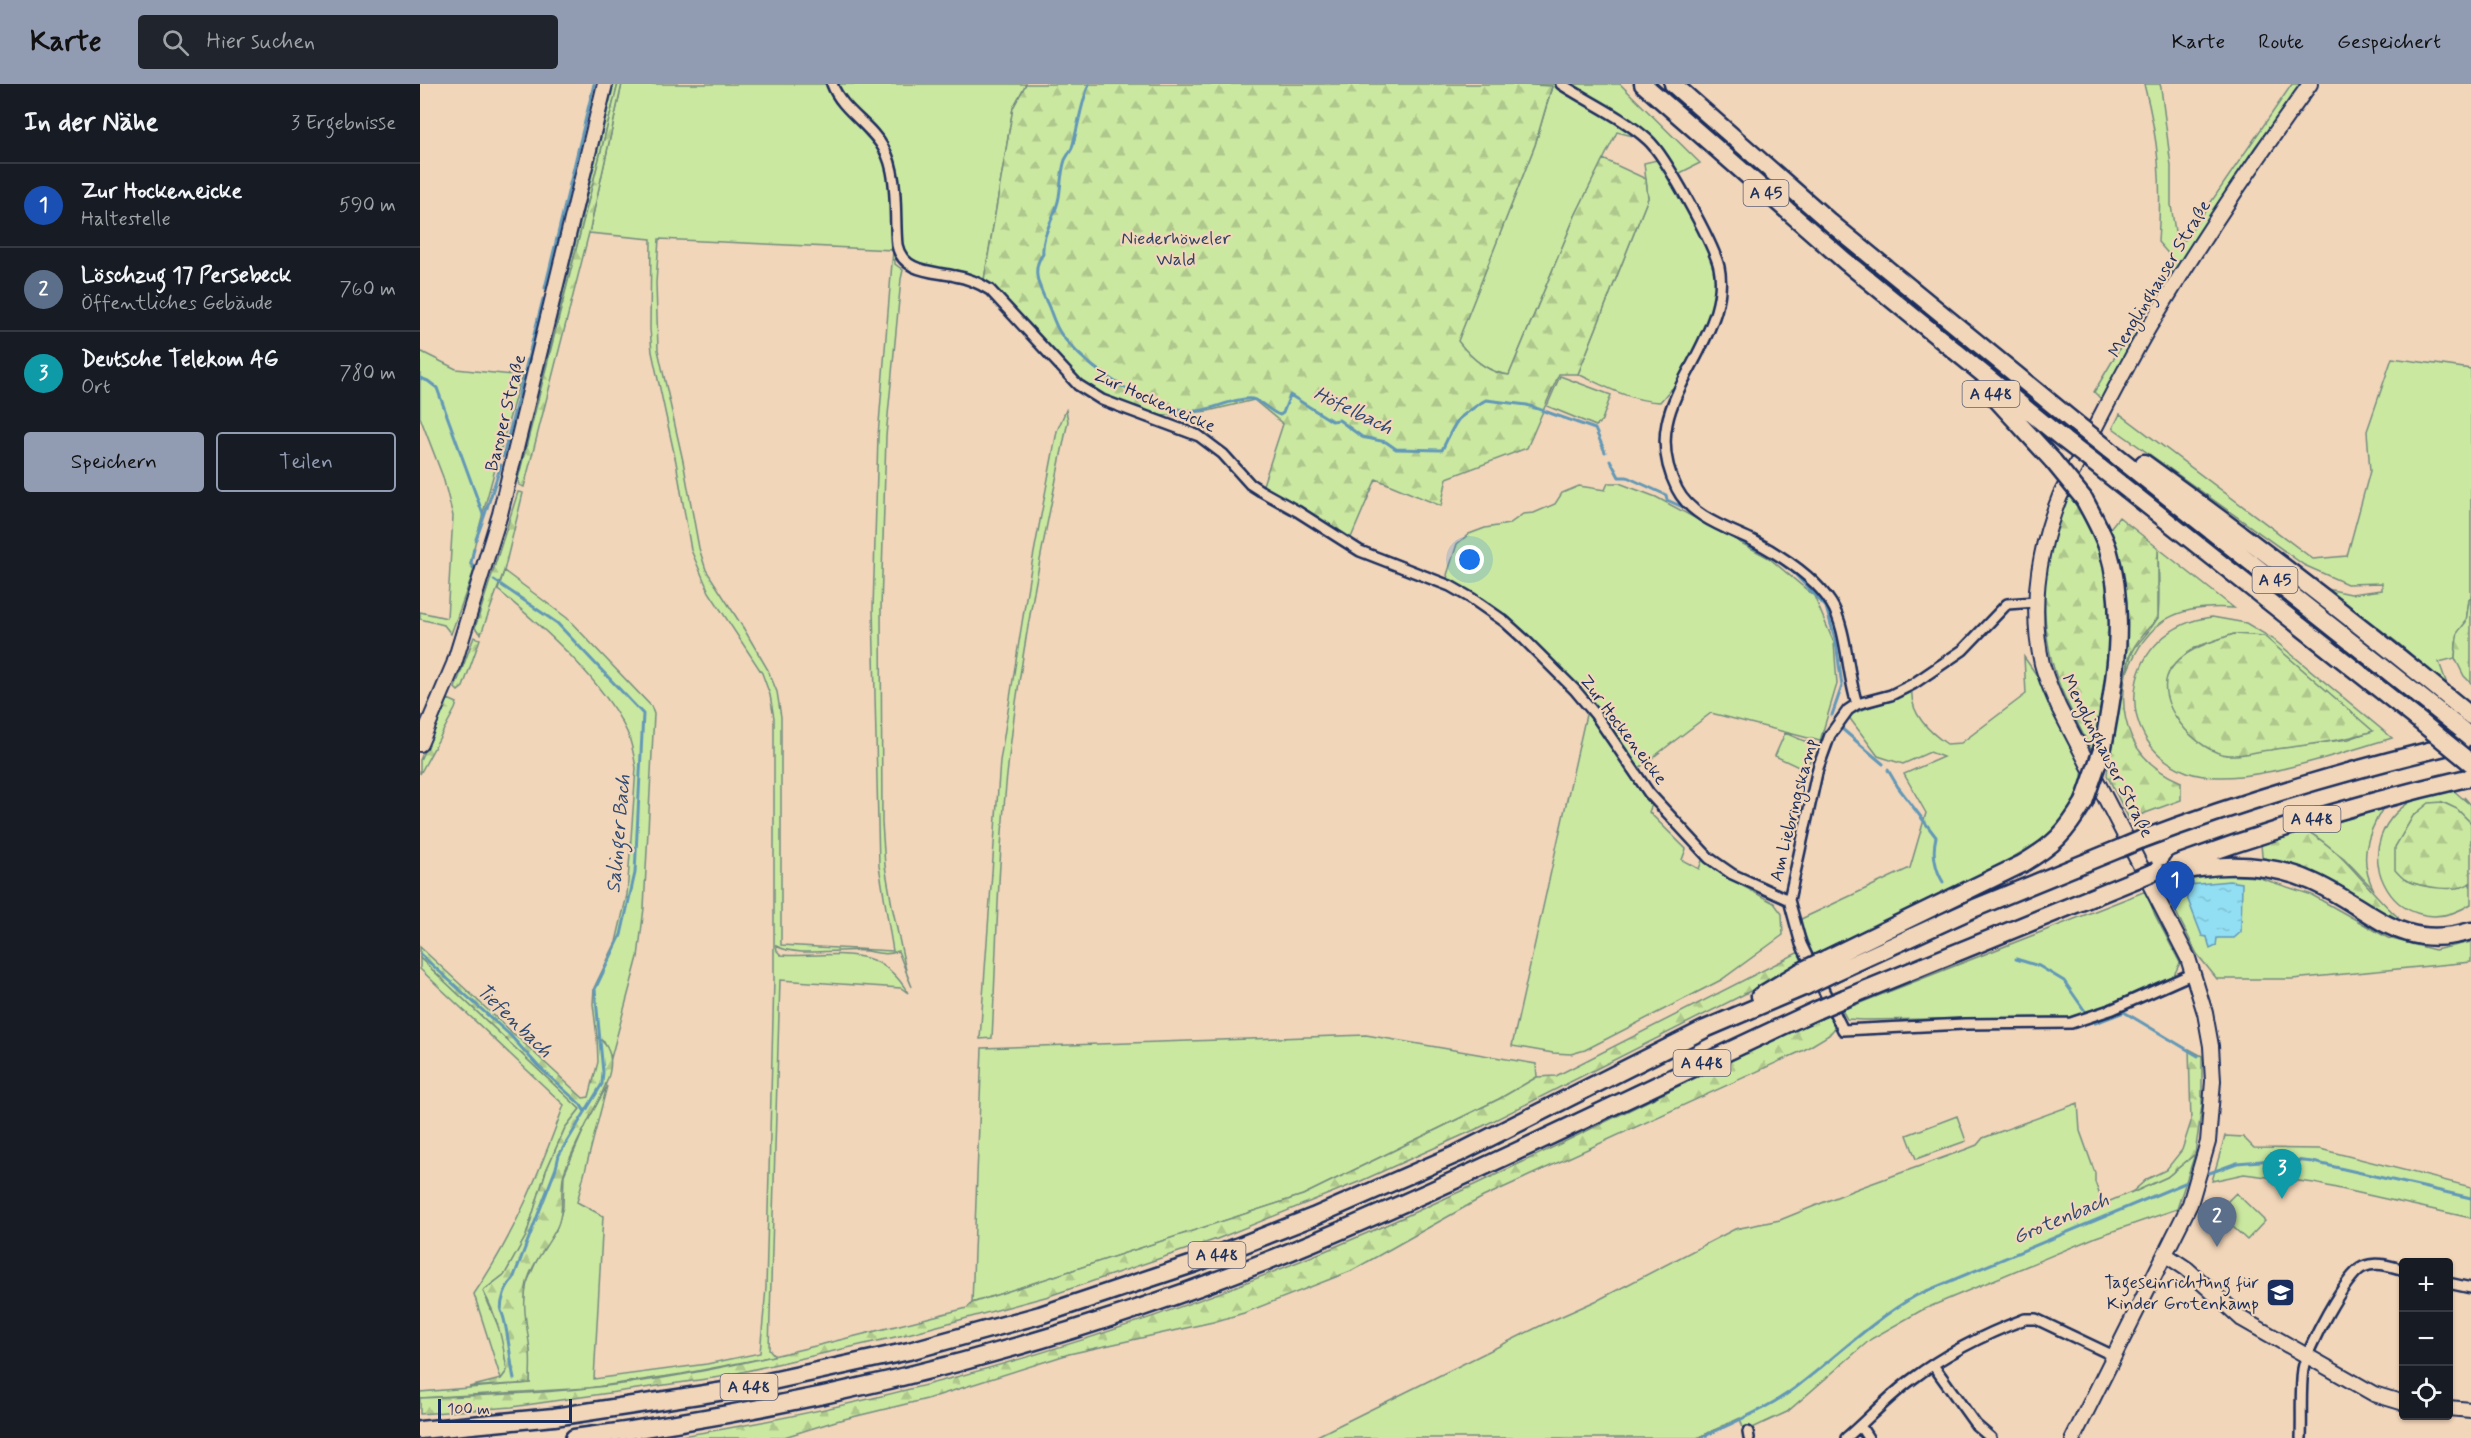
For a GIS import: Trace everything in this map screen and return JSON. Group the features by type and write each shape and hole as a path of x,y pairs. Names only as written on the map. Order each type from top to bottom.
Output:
{"highway":[{"name":"A 45","path":"1643,84 1755,184 1926,329 2471,763"},
{"name":"A 45","path":"1673,84 1823,216 2071,418 2110,445 2471,739"},
{"name":"A 448","path":"420,1430 554,1417 740,1389 909,1351 1040,1315 1196,1263 1314,1217 1457,1154 1830,966 2044,851 2060,838 2084,802 2103,747 2110,712 2116,642 2115,593 2108,550 2100,528 2084,499 2053,461 1986,387 1926,329"},
{"path":"2110,445 2294,573 2409,663 2466,712"},
{"name":"A 448","path":"1830,966 2140,840 2205,816 2341,774 2471,739"},
{"name":"A 448","path":"574,1438 736,1413 912,1374 993,1353 1159,1301 1265,1262 1416,1198 1817,1010 2095,897 2288,826 2471,777"},
{"path":"2157,874 2205,867 2269,868 2295,875 2329,890 2372,918 2401,932 2441,938 2471,931"}],"street":[{"name":"Baroper Straße","path":"420,744 457,656 500,514 604,84"},
{"name":"Zur Hockeneicke","path":"832,84 842,102 880,142 888,157 892,176 897,245 899,252 907,262 922,270 973,281 990,290 1070,376 1094,397 1199,436 1223,454 1256,487 1360,551 1431,577 1479,603 1525,640 1575,690 1595,714 1649,793 1709,858 1732,874 1789,900"},
{"path":"1561,84 1651,143 1696,219 1718,263 1720,285 1710,329 1672,405 1665,429 1665,457 1678,491 1700,514 1783,558 1817,586 1837,615 1850,683 1857,704 1891,695 1923,678 1963,650 2007,604 2036,602"},
{"name":"Menglinghauser Straße","path":"2073,1438 2184,1220 2198,1184 2211,1112 2212,1063 2205,1013 2194,973 2162,903 2058,708 2043,666 2036,628 2039,563 2048,526 2060,496 2148,329 2259,154 2310,84"},
{"name":"Am Liebringskamp","path":"1789,900 1823,751 1839,720 1857,704"},
{"path":"1789,900 1800,945 1843,1030 1964,1024 2071,1023 2113,1009 2194,973"},
{"path":"2166,1255 2187,1269 2242,1319 2379,1397 2399,1402"},
{"path":"2301,1438 2303,1376 2307,1356 2332,1308 2355,1271 2361,1267 2376,1264 2399,1269"},
{"path":"2453,1283 2471,1288"},
{"path":"1846,1438 1861,1427 1903,1387 1933,1365 1965,1345 2018,1322 2031,1319 2114,1356"},
{"path":"1933,1365 1976,1425 1991,1438"},
{"path":"2453,1408 2471,1410"},
{"path":"1861,1427 1868,1438"}],"green space":[{"path":"614,84 618,84 518,479"},
{"path":"618,84 622,84 589,233 524,487 519,485 518,479"},
{"path":"622,84 827,84 840,107 884,156 891,180 895,264 903,270 886,436 881,609 882,823 885,866 907,973 898,951 887,954 856,950 807,952 785,950 776,946 781,955 852,955 868,958 896,976 908,993 901,988 780,980 769,1349 775,1356 682,1374 589,1388 420,1398 420,1392 530,1383 530,1352 523,1314 526,1285 539,1255 556,1230 563,1207 564,1175 587,1122 607,1086 577,1202 603,1216 594,1379 707,1364 760,1353 766,1288 774,979 774,718 770,695 762,673 709,592 691,550 676,462 652,352 651,239 589,233","holes":["659,239 893,250 878,436 873,609 879,866 893,951 781,945 781,717 777,692 768,670 706,570 699,548 683,461 658,350 656,283"]},
{"path":"836,84 1026,84 1013,108 984,280 921,267 910,260 902,248 892,152 843,97"},
{"name":"Niederhöweler Wald","path":"1026,84 1513,84 1552,86 1535,145 1458,341 1480,364 1501,374 1509,375 1575,216 1603,159 1646,179 1648,198 1578,374 1559,374 1527,448 1447,478 1441,506 1376,479 1350,540 1261,491 1283,424 1254,400 1208,411 1151,417 1094,397 981,285 984,280 1013,108"},
{"path":"1513,84 1620,84 1700,163 1676,175 1653,141 1617,132 1575,216 1509,375 1480,364 1457,342 1535,145 1552,87"},
{"path":"2144,84 2160,84 2171,166 2171,205 2176,238 2185,240 2292,84 2302,84 2255,147 2192,243 2102,400 2094,392 2173,259 2158,242 2160,200 2158,162"},
{"path":"1657,160 1683,199 1698,227 1715,269 1716,279 1712,309 1699,342 1677,386 1670,390 1660,402 1628,396 1578,374 1648,198 1644,163"},
{"path":"420,351 456,369 521,376 470,564 474,570 451,634 444,625 420,619 420,612 447,618 453,516 443,477 420,417"},
{"path":"2392,358 2471,369 2471,598 2466,622 2458,633 2455,658 2439,662 2448,687 2398,643 2327,589 2351,594 2382,590 2382,583 2347,584 2304,565 2113,428 2120,414 2313,559 2347,556 2370,471 2367,431"},
{"path":"1560,376 1611,395 1602,420 1596,426 1547,406"},
{"path":"1066,410 1068,421 1027,630 1009,757 1000,862 992,1038 980,1039 1000,761 1029,579 1057,431"},
{"path":"1608,483 1619,483 1656,497 1769,558 1814,596 1834,643 1837,684 1820,741 1711,713 1639,768 1577,686 1524,631 1498,610 1449,580 1447,575 1457,544 1469,534 1485,528 1509,524 1523,514 1534,513 1555,504 1562,493 1579,486 1605,490"},
{"path":"518,492 523,493 504,571 481,634 475,628"},
{"path":"2072,494 2089,523 2101,554 2108,586 2109,652 2105,686 2092,751 2058,681 2052,662 2045,619 2048,552 2060,510"},
{"path":"2119,517 2158,548 2158,618 2139,640 2129,657 2124,691 2127,724 2140,752 2164,774 2181,782 2181,800 2129,819 2107,775 2113,725 2107,532"},
{"path":"2158,548 2234,608 2197,609 2167,619 2155,627 2145,639 2127,672 2135,648 2157,619"},
{"path":"504,571 567,618 651,706 654,714 644,908 638,957 611,1058 604,1042 597,1037 593,1004 594,988 616,942 627,895 636,768 633,750 627,732 616,712 587,673 552,637 498,590"},
{"path":"2471,598 2471,683 2464,676 2455,658 2458,632 2466,622"},
{"path":"2212,617 2246,623 2273,639 2392,738 2318,760 2260,773 2233,777 2208,777 2187,772 2161,757 2144,736 2136,712 2136,686 2144,662 2159,641 2182,625","holes":["2234,634 2372,731 2349,739 2227,755 2170,669 2196,647"]},
{"path":"2234,634 2264,636 2373,731 2335,741 2239,755 2217,752 2204,746 2191,736 2172,710 2166,695 2166,682 2171,669 2191,651"},
{"path":"474,637 480,639 463,687 458,691 455,688"},
{"path":"2024,657 2040,680 2083,766 2080,796 2054,833 1988,872 1813,955 1799,920 1910,868 1926,813 1904,774 1943,757 1930,752 1903,764 1878,756 1848,716 1912,691 1914,707 1927,728 1947,744 1961,743 2026,694"},
{"path":"448,699 457,703 455,709 420,774 420,760"},
{"path":"1587,710 1652,804 1649,812 1686,849 1682,860 1699,869 1703,858 1726,877 1774,903 1782,914 1783,935 1721,980 1585,1050 1571,1054 1553,1053 1512,1046"},
{"path":"1785,733 1814,745 1807,771 1775,756"},
{"path":"2453,790 2471,805 2471,823 2457,809 2442,802 2470,885 2471,882 2471,904 2443,915 2418,914 2398,902 2384,884 2378,861 2381,837 2395,814 2421,796"},
{"path":"2442,802 2457,809 2471,823 2471,882 2458,888 2421,885 2406,880 2395,870 2395,847 2413,816 2429,803"},
{"path":"2383,808 2366,848 2366,869 2374,890 2344,858 2307,831"},
{"path":"2307,831 2345,861 2398,917 2393,924 2263,864 2261,845"},
{"path":"2207,874 2257,877 2312,895 2388,938 2435,950 2471,942 2471,962 2292,979 2217,979 2197,954 2162,884"},
{"path":"2146,891 2155,915 2180,963 2174,975 2104,1006 2070,1017 1863,1020 1847,1019 1842,1010"},
{"path":"420,947 583,1098 589,1097 598,1062 597,1037 606,1046 610,1056 608,1079 564,1173 558,1224 528,1280 525,1304 530,1383 469,1387 501,1379 507,1371 493,1310 483,1291 505,1274 526,1236 546,1171 565,1128 580,1109 420,958"},
{"path":"1799,952 1804,964 1483,1126 1361,1181 1217,1239 1049,1296 904,1335 720,1377 512,1407 420,1414 420,1398 567,1390 636,1382 779,1355 967,1308 972,1303 1303,1195 1499,1099 1537,1077 1556,1076"},
{"path":"420,958 580,1109 565,1128 546,1171 526,1236 505,1274 483,1291 502,1335 507,1371 501,1379 474,1294 514,1226 564,1105 420,969"},
{"path":"1833,1015 1834,1029 1829,1035 1804,1050 1483,1197 1351,1271 1244,1313 1069,1354 927,1399 836,1421 781,1438 669,1438 851,1403 941,1381 1120,1328 1208,1297 1294,1264 1435,1203 1820,1018"},
{"path":"1366,1035 1536,1064 1537,1077 1499,1099 1303,1195 972,1303 982,1048"},
{"path":"2189,1049 2202,1056 2202,1105 2195,1154 2167,1177 2130,1194 2147,1179 2166,1170 2182,1150 2191,1122"},
{"path":"2078,1103 2080,1131 2103,1204 2167,1177 2195,1154 2177,1209 2096,1237 1922,1310 1871,1339 1787,1412 1744,1432 1740,1418 1697,1438 1313,1438 1542,1325 1600,1299 1735,1229 1780,1220 1859,1188 1967,1149 1977,1145 1983,1138"},
{"path":"1957,1116 1966,1141 1916,1159 1907,1135"},
{"path":"2225,1136 2243,1137 2254,1148 2320,1149 2471,1187 2471,1218 2314,1183 2244,1174 2212,1181"},
{"path":"2236,1193 2265,1221 2247,1240 2217,1212"}],"water":[{"path":"2229,881 2242,883 2241,932 2234,938 2217,938 2216,946 2210,949 2207,937 2202,936 2185,892 2189,885"}],"waterway":[{"path":"545,288 594,84"},
{"name":"Höfelbach","path":"1089,84 1072,148 1065,160 1059,197 1046,232 1037,273 1039,286 1059,331 1073,348 1103,374 1139,395 1176,409 1200,411 1237,400 1252,399 1280,415 1290,395 1332,421 1339,420 1362,437 1386,442 1396,449 1442,450 1458,420 1486,400 1527,405 1595,429 1605,452"},
{"path":"503,457 543,299"},
{"name":"Salinger Bach","path":"420,378 437,388 484,517 476,539"},
{"name":"Höfelbach","path":"1610,460 1619,477 1627,477 1666,495 1667,500 1687,509"},
{"path":"484,517 501,465"},
{"name":"Höfelbach","path":"1723,532 1772,557 1794,573 1826,607 1836,642 1842,686 1832,715"},
{"name":"Salinger Bach","path":"474,548 471,563 475,568"},
{"name":"Salinger Bach","path":"494,580 557,623 643,714 635,873 621,935 595,989 603,1072 602,1084 559,1155 513,1279 503,1298 501,1311 514,1379"},
{"name":"Höfelbach","path":"1841,728 1883,764"},
{"name":"Höfelbach","path":"1888,770 1936,837 1935,860 1943,882"},
{"name":"Tiefenbach","path":"420,954 510,1035 538,1066 581,1105 585,1112"},
{"name":"Höfelbach","path":"2016,959 2039,966 2064,981 2087,1014"},
{"name":"Höfelbach","path":"2095,1023 2124,1012 2198,1056"},
{"name":"Grotenbach","path":"2204,1175 2237,1163 2285,1159 2313,1162 2471,1198"},
{"name":"Grotenbach","path":"1701,1438 1776,1401 1871,1327 1917,1295 2192,1180"}],"place":[{"name":"Zur Hockeneicke","path":"2175,911"},
{"name":"Deutsche Telekom AG","path":"2282,1199"},
{"name":"Löschzug 17 Persebeck","path":"2217,1247"},
{"name":"Tageseinrichtung für Kinder Grotenkamp","path":"2280,1293"}]}
